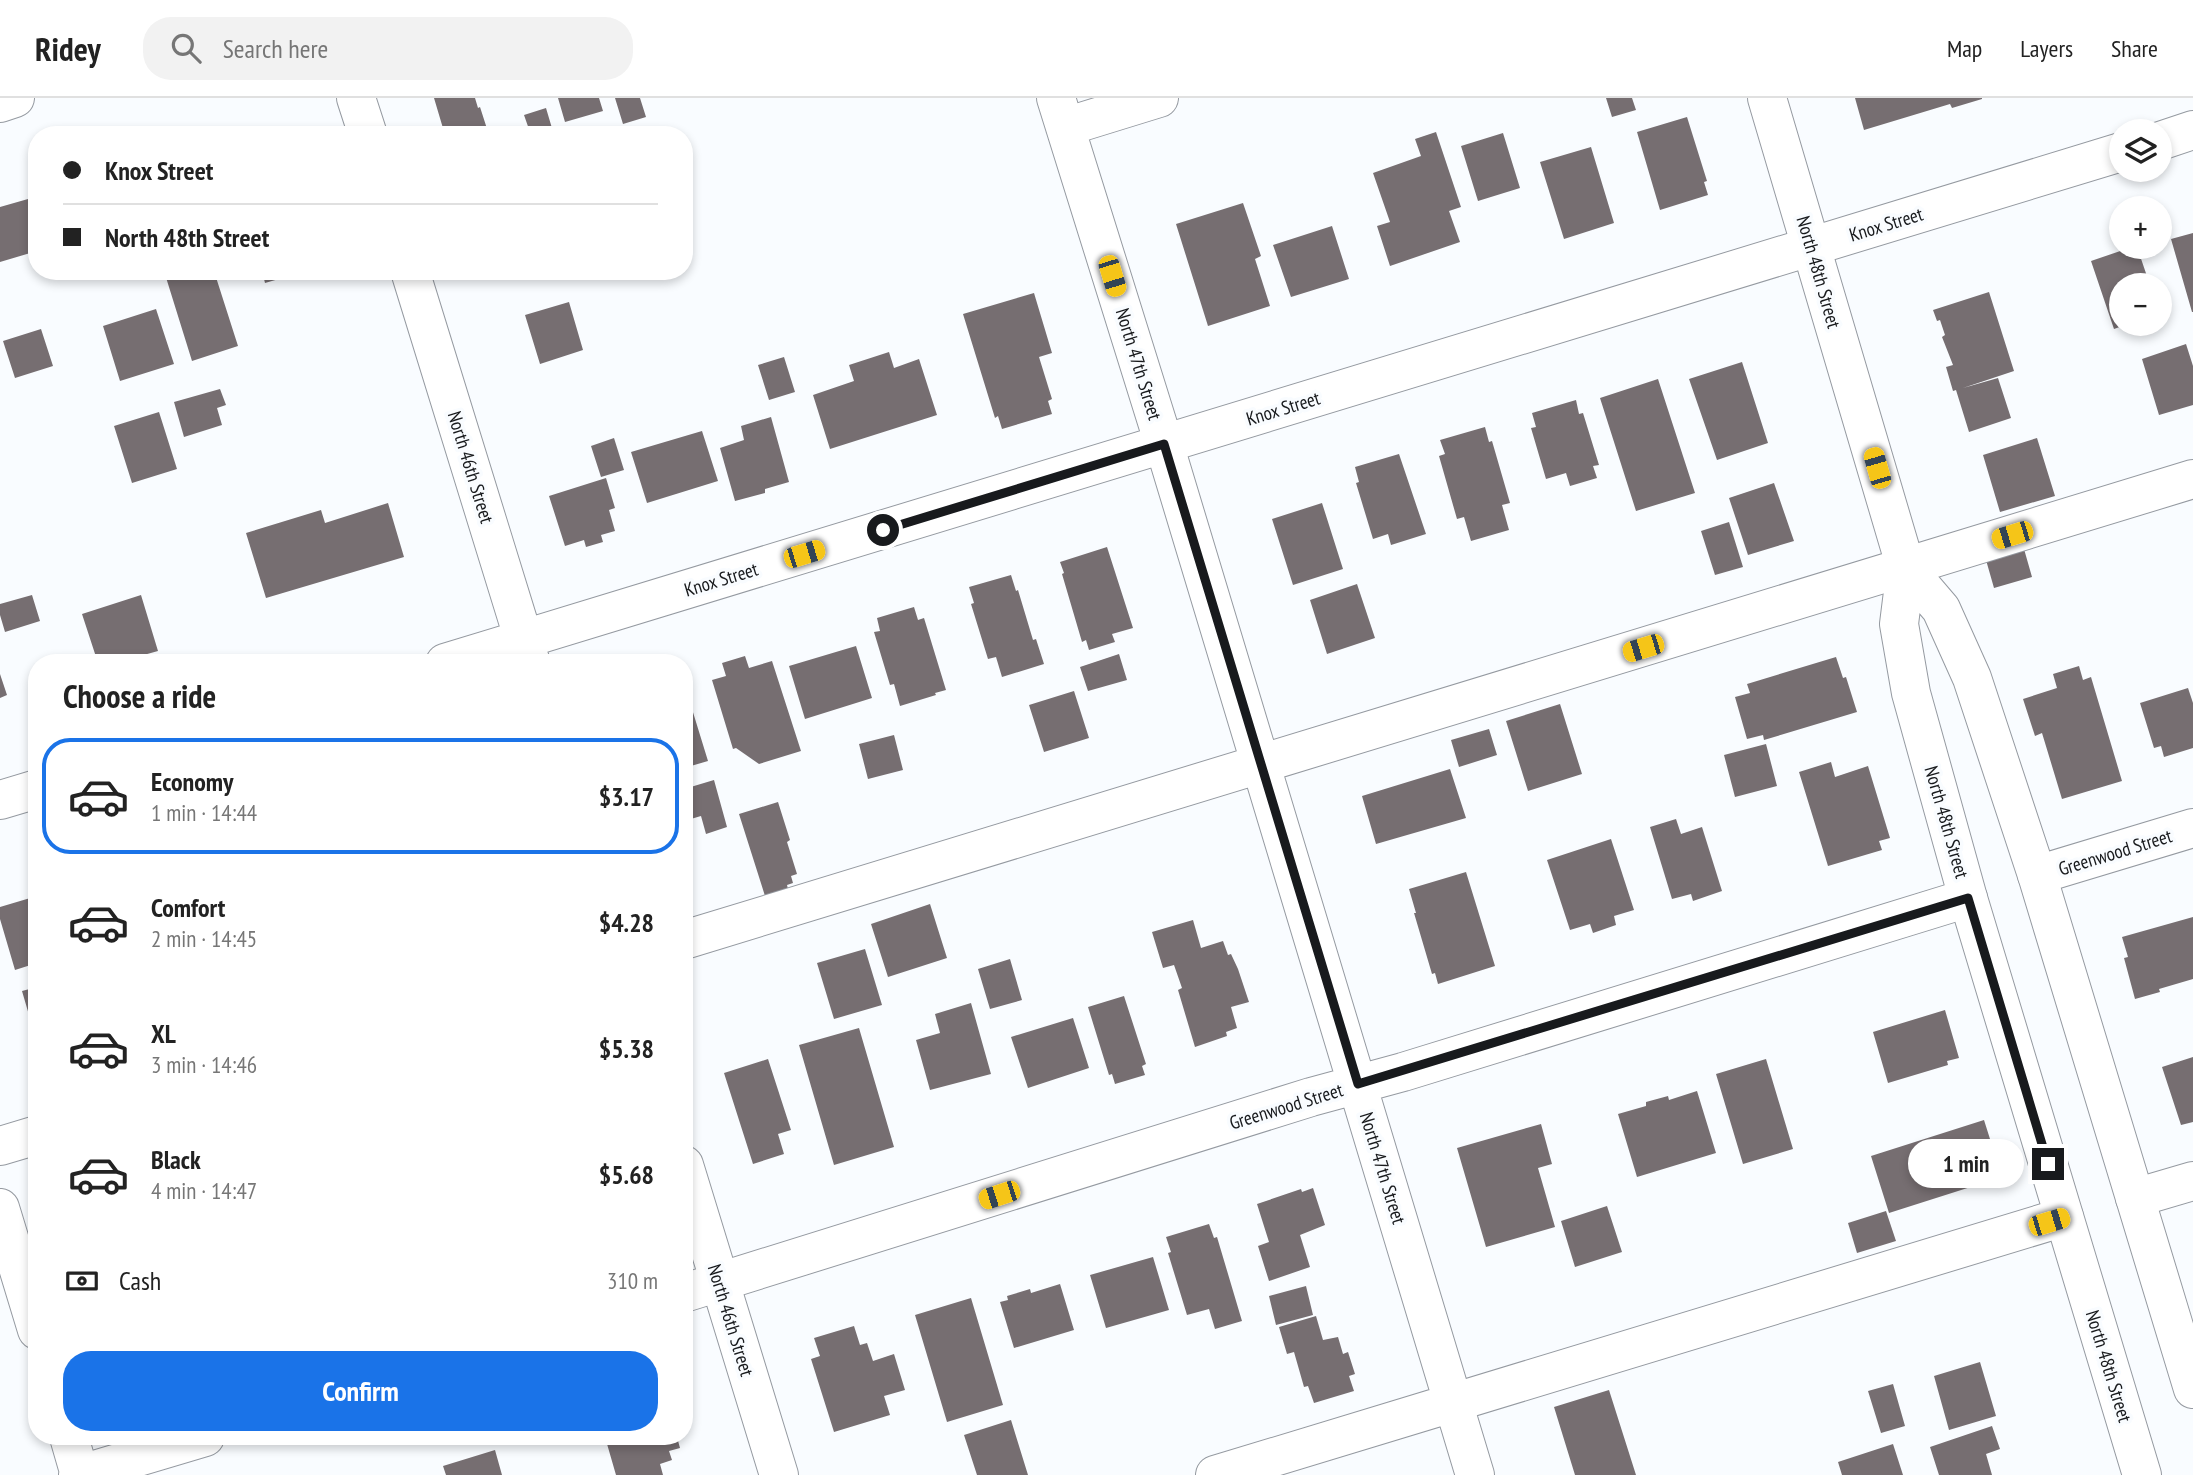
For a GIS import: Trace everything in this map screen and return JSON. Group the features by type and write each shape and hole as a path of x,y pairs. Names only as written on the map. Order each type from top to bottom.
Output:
{"street":[{"path":"0,103 15,98"},
{"path":"356,98 365,126"},
{"path":"1061,112 1159,98"},
{"name":"North 48th Street","path":"1767,98 1906,568 1899,625 1911,693 1968,898 2142,1475"},
{"name":"North 47th Street","path":"1061,112 1475,1475"},
{"path":"2172,137 2193,130"},
{"name":"Knox Street","path":"507,654 528,651 1164,444 2109,156"},
{"name":"North 46th Street","path":"413,280 528,651"},
{"path":"693,937 2193,480"},
{"name":"North 48th Street","path":"1906,568 1941,609 1972,678 2037,875 2193,1389"},
{"path":"0,800 28,792"},
{"name":"Greenwood Street","path":"2037,875 2193,828"},
{"name":"Greenwood Street","path":"702,1287 1968,898"},
{"path":"0,1146 28,1138"},
{"path":"2135,1198 2193,1181"},
{"path":"0,1208 28,1300"},
{"path":"1215,1475 2064,1217"},
{"name":"North 46th Street","path":"693,1226 702,1287 779,1475"},
{"path":"71,1445 80,1475 179,1445"}],"building":[{"path":"434,98 475,98 486,126 442,126"},
{"path":"558,98 599,98 603,111 565,122"},
{"path":"615,98 640,98 646,117 623,124"},
{"path":"1606,98 1632,98 1636,110 1612,117"},
{"path":"1855,98 1982,99 1952,108 1950,104 1864,130"},
{"path":"546,108 551,126 528,126 524,115"},
{"path":"1687,117 1707,181 1704,182 1708,195 1660,210 1637,132"},
{"path":"1436,132 1461,207 1449,211 1460,242 1390,266 1377,226 1390,222 1373,173 1421,156 1415,139"},
{"path":"1503,133 1520,188 1478,201 1461,146"},
{"path":"1591,147 1614,223 1564,239 1540,162"},
{"path":"28,199 28,254 0,262 0,207"},
{"path":"1243,203 1261,256 1255,259 1270,306 1208,326 1176,224"},
{"path":"1332,226 1349,279 1291,297 1273,245"},
{"path":"2193,233 2193,312 2172,242 2172,239"},
{"path":"2109,255 2109,259 2141,259 2146,273 2109,273 2109,314 2091,261"},
{"path":"167,280 217,280 238,346 192,361"},
{"path":"1989,292 2014,371 1963,388 1998,378 2011,418 1969,432 1946,367 1953,365 1942,337 1945,335 1933,310"},
{"path":"1034,293 1052,353 1039,357 1052,399 1048,401 1052,414 1002,429 998,416 995,418 963,314"},
{"path":"569,302 583,350 540,364 525,315"},
{"path":"156,309 174,364 120,381 103,326"},
{"path":"41,329 53,366 15,378 3,341"},
{"path":"2186,344 2193,366 2193,405 2159,415 2142,359"},
{"path":"889,352 894,368 919,359 937,415 830,449 813,395 854,381 849,365"},
{"path":"784,357 795,392 769,400 758,365"},
{"path":"1742,362 1768,443 1717,460 1689,379"},
{"path":"1658,379 1695,493 1636,511 1600,398"},
{"path":"220,389 226,405 217,408 222,425 184,437 174,402"},
{"path":"1576,400 1579,414 1583,413 1599,465 1593,466 1597,478 1570,486 1566,473 1546,479 1531,428 1536,427 1532,413"},
{"path":"159,412 177,469 132,483 114,426"},
{"path":"771,417 789,482 765,489 765,493 735,501 720,448 744,440 741,426"},
{"path":"1485,427 1489,442 1492,441 1510,503 1502,505 1509,530 1471,541 1464,517 1457,519 1439,456 1445,454 1440,440"},
{"path":"702,431 718,481 647,503 631,452"},
{"path":"614,438 624,470 601,477 591,446"},
{"path":"2037,438 2055,496 2000,512 1983,455"},
{"path":"1399,454 1426,534 1391,545 1388,534 1373,539 1356,483 1359,482 1355,467"},
{"path":"606,478 615,508 609,510 615,531 601,535 603,542 586,547 584,540 565,546 549,496"},
{"path":"1774,483 1794,541 1748,555 1729,498"},
{"path":"388,503 404,557 266,598 246,533 321,510 325,523"},
{"path":"1322,503 1343,569 1293,585 1272,519"},
{"path":"1729,522 1743,567 1715,575 1701,531"},
{"path":"1107,547 1133,628 1112,634 1115,642 1089,650 1086,640 1082,642 1060,562"},
{"path":"2024,549 2032,577 1994,588 1986,560"},
{"path":"1011,575 1044,664 1002,677 996,657 988,659 971,604 974,603 969,587"},
{"path":"1357,584 1375,638 1327,654 1310,600"},
{"path":"32,595 40,621 5,632 0,604"},
{"path":"141,595 158,651 147,654 95,654 82,614"},
{"path":"914,607 918,620 924,618 946,690 900,706 894,684 890,685 874,632 880,631 877,618"},
{"path":"856,646 872,698 805,719 789,666"},
{"path":"1119,654 1127,680 1088,691 1080,667"},
{"path":"745,656 749,668 772,661 801,751 759,764 736,748 733,749 712,680 726,676 722,663"},
{"path":"1836,657 1843,678 1846,677 1857,712 1764,740 1763,735 1747,739 1735,697 1750,693 1747,684"},
{"path":"2079,666 2083,680 2091,677 2122,781 2062,799 2042,733 2035,736 2023,699 2057,688 2053,674"},
{"path":"0,674 7,695 0,698"},
{"path":"2188,688 2193,703 2193,748 2164,757 2161,746 2154,748 2140,703"},
{"path":"1074,691 1089,738 1044,752 1029,705"},
{"path":"1560,704 1582,774 1528,791 1506,721"},
{"path":"693,712 708,761 693,765"},
{"path":"1489,729 1497,755 1459,767 1451,740"},
{"path":"894,735 903,770 868,779 859,744"},
{"path":"1766,744 1777,786 1735,797 1724,755"},
{"path":"1831,762 1835,777 1868,766 1890,838 1879,841 1882,850 1828,866 1799,772"},
{"path":"1450,769 1466,818 1376,844 1362,796"},
{"path":"714,780 727,827 706,834 701,816 693,818 693,786"},
{"path":"778,802 797,874 791,876 793,883 787,885 788,889 765,896 739,814"},
{"path":"1676,819 1681,834 1702,827 1722,891 1693,901 1691,894 1672,899 1650,827"},
{"path":"1611,839 1634,910 1614,916 1616,925 1593,933 1590,924 1570,930 1547,860"},
{"path":"1466,872 1495,966 1438,984 1435,973 1432,974 1409,889"},
{"path":"28,899 28,966 15,970 0,919 0,907"},
{"path":"930,904 947,958 888,977 871,924"},
{"path":"2193,917 2193,979 2135,999 2124,958 2128,957 2122,937"},
{"path":"1193,920 1201,948 1223,941 1228,955 1231,954 1238,969 1249,1002 1231,1007 1237,1028 1226,1032 1227,1036 1195,1047 1178,990 1182,988 1174,965 1163,968 1152,932"},
{"path":"865,949 882,1005 834,1019 817,963"},
{"path":"1010,959 1022,1000 990,1009 978,969"},
{"path":"28,989 28,1012 22,991"},
{"path":"1124,996 1146,1064 1142,1066 1145,1075 1115,1084 1112,1074 1109,1075 1088,1007"},
{"path":"971,1003 991,1074 930,1090 916,1040 940,1033 935,1014"},
{"path":"1945,1010 1959,1058 1947,1061 1948,1065 1888,1083 1873,1032"},
{"path":"1073,1018 1089,1068 1028,1088 1011,1037"},
{"path":"859,1028 894,1147 834,1165 799,1045"},
{"path":"2193,1057 2193,1122 2181,1125 2162,1067"},
{"path":"768,1059 791,1130 778,1134 784,1154 753,1164 724,1073"},
{"path":"1766,1059 1793,1149 1743,1164 1716,1074"},
{"path":"1697,1091 1716,1153 1637,1177 1618,1114 1646,1106 1646,1102 1668,1096 1669,1100"},
{"path":"1984,1120 2002,1177 1889,1213 1871,1156"},
{"path":"1541,1124 1552,1164 1538,1168 1555,1227 1486,1247 1457,1148"},
{"path":"1313,1188 1325,1225 1300,1235 1310,1267 1269,1281 1258,1246 1269,1242 1257,1204 1301,1189 1302,1192"},
{"path":"1607,1206 1622,1252 1575,1267 1561,1221"},
{"path":"1886,1211 1896,1241 1857,1253 1848,1223"},
{"path":"1209,1224 1214,1238 1217,1237 1242,1321 1215,1329 1209,1309 1187,1315 1168,1253 1171,1252 1166,1237"},
{"path":"1153,1257 1169,1310 1106,1328 1090,1275"},
{"path":"1060,1284 1074,1330 1014,1348 1000,1302 1008,1300 1007,1296 1030,1289 1031,1293"},
{"path":"1306,1286 1313,1315 1276,1325 1269,1296"},
{"path":"971,1298 1003,1405 947,1422 915,1315"},
{"path":"1316,1316 1323,1340 1338,1337 1343,1354 1348,1352 1355,1374 1349,1376 1354,1391 1314,1403 1308,1386 1304,1387 1294,1352 1287,1354 1279,1327"},
{"path":"854,1326 860,1345 867,1343 873,1361 894,1354 905,1390 884,1396 890,1415 834,1432 811,1359 820,1356 814,1338"},
{"path":"1980,1362 1996,1416 1949,1430 1934,1376"},
{"path":"1893,1384 1905,1426 1881,1433 1868,1391"},
{"path":"1609,1390 1636,1475 1575,1475 1554,1407"},
{"path":"1011,1420 1028,1475 977,1475 964,1435"},
{"path":"1992,1426 2000,1449 1986,1454 1992,1475 1939,1475 1930,1447"},
{"path":"1893,1444 1903,1475 1842,1475 1838,1462"},
{"path":"607,1445 679,1445 680,1448 669,1451 672,1460 660,1464 663,1475 616,1475"},
{"path":"495,1450 502,1475 446,1475 443,1466"}],"route":[{"path":"883,530 1164,444 1358,1084 1968,898 2048,1164"}]}
